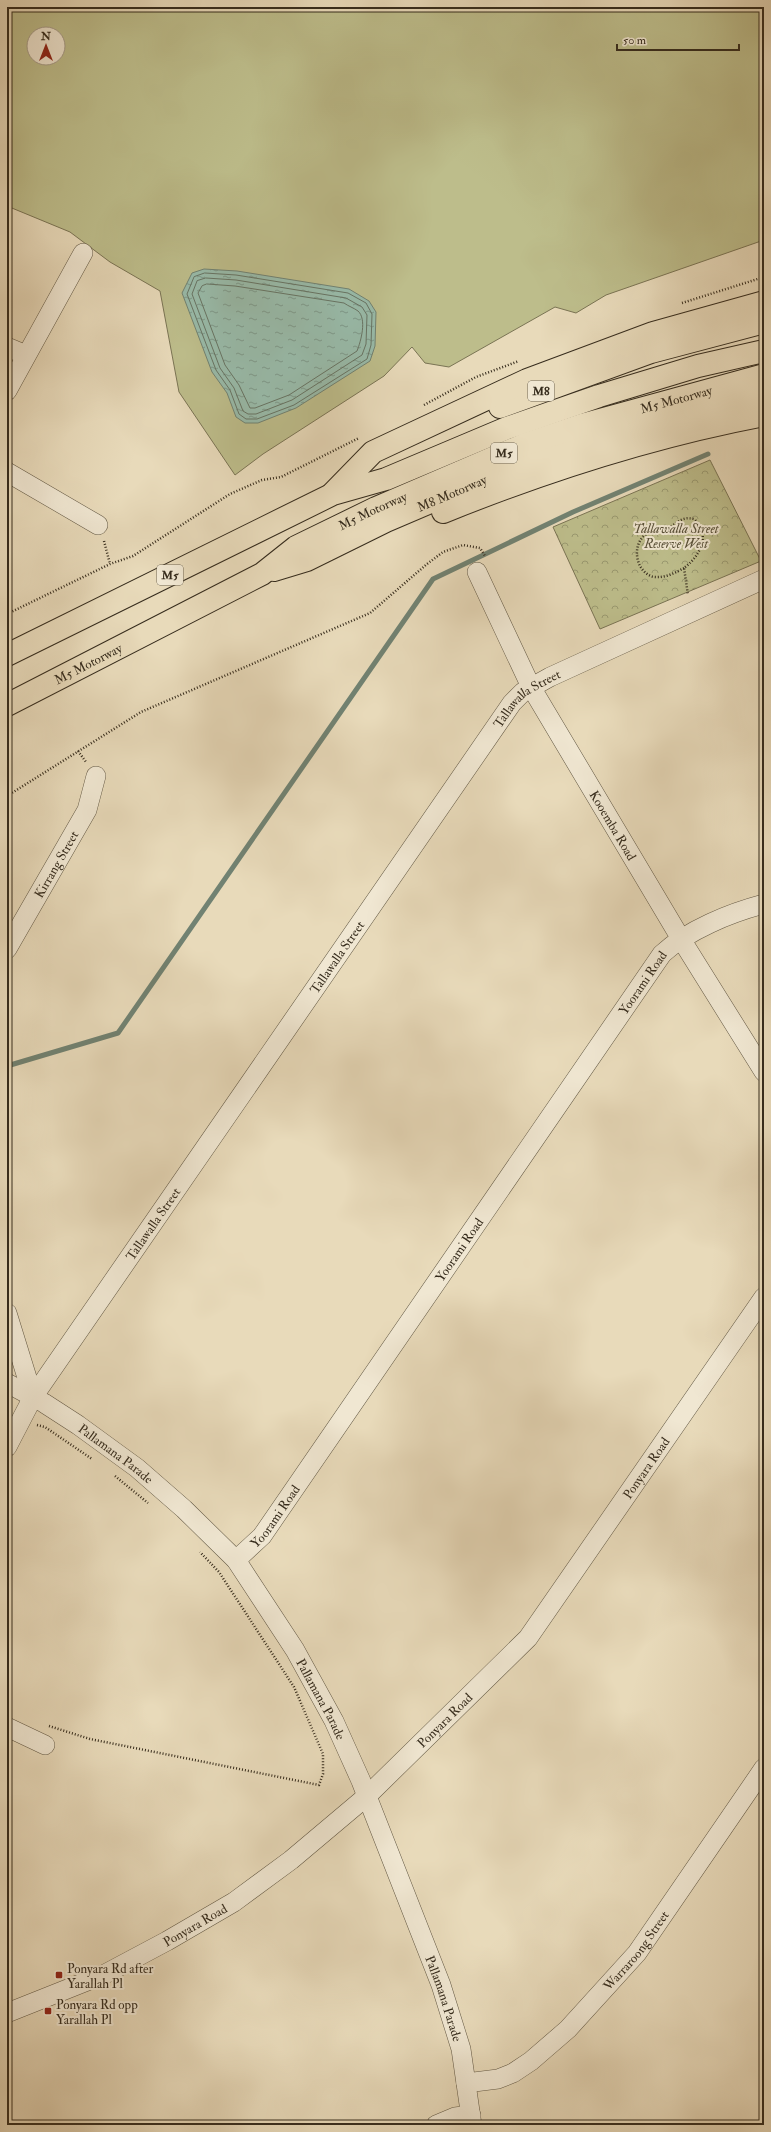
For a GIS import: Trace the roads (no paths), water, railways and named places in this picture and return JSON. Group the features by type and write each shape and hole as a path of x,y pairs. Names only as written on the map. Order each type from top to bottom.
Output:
{"highway":[{"path":"332,494 373,452 527,380 653,333 764,302"},
{"name":"M8","path":"332,494 378,462 507,404 651,352 764,322"},
{"name":"M5 Motorway","path":"7,655 332,494 386,479 507,428 599,396 698,366 764,350"},
{"name":"M5 Motorway","path":"7,705 262,574 296,546 376,508 523,445 585,424 764,375"},
{"name":"M8 Motorway","path":"262,574 306,560 386,521 512,467 631,428 707,408 764,396"},
{"path":"262,574 313,570 398,530 510,485 619,450 711,425 764,415"}],"street":[{"path":"7,391 83,253"},
{"path":"7,347 26,355"},
{"path":"7,472 98,525"},
{"name":"Kooemba Road","path":"477,572 532,687 680,939 764,1072"},
{"name":"Tallawalla Street","path":"7,1447 33,1397 512,703 523,692 532,687 764,579"},
{"name":"Kirrang Street","path":"7,949 87,810 96,776"},
{"name":"Yoorami Road","path":"236,1560 262,1536 662,954 680,939 740,910 764,904"},
{"name":"Ponyara Road","path":"7,2013 105,1974 167,1941 234,1902 291,1860 367,1796 528,1638 764,1297"},
{"path":"7,1313 33,1397"},
{"name":"Pallamana Parade","path":"7,1383 78,1425 137,1468 184,1509 236,1560 295,1650 334,1721 367,1796 441,1985 461,2049 472,2120"},
{"path":"7,1727 43,1744"},
{"name":"Warraroong Street","path":"466,2083 498,2079 513,2073 532,2061 568,2029 637,1953 764,1768"},
{"path":"436,2125 455,2117 472,2120"}],"water":[{"path":"204,269 237,271 349,289 369,301 376,312 375,346 370,361 296,408 258,423 245,423 236,417 227,393 212,372 182,293 192,273"}],"waterway":[{"path":"7,1066 118,1033 433,579 573,512 708,454"}],"place":[{"name":"Ponyara Rd after Yarallah Pl","path":"59,1975"},
{"name":"Ponyara Rd opp Yarallah Pl","path":"48,2011"}],"park label":[{"name":"Tallawalla Street Reserve West","path":"676,536"}]}
